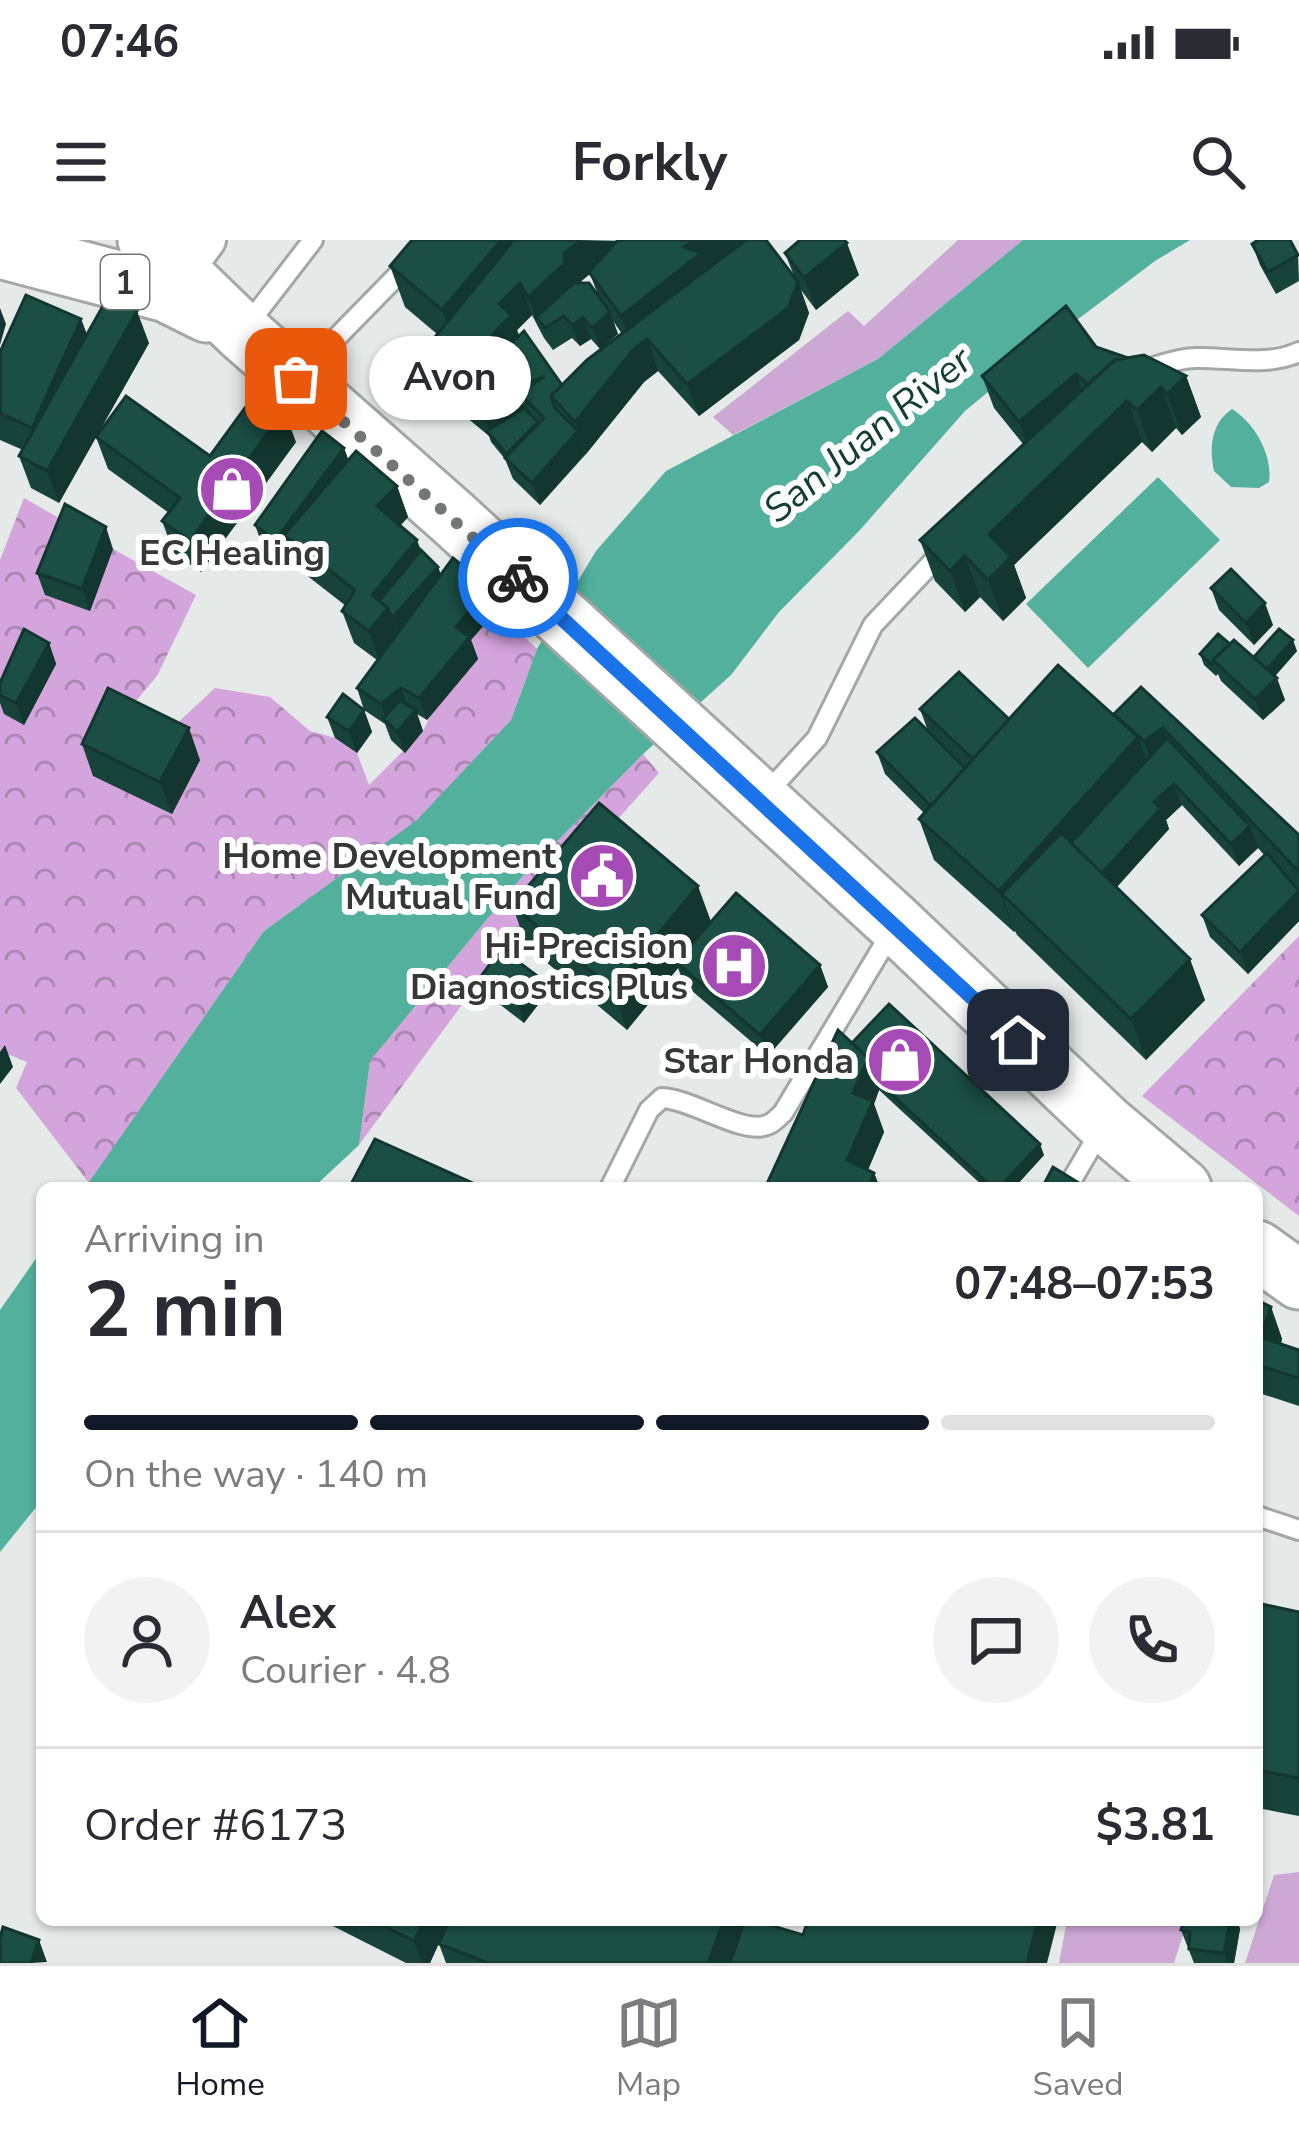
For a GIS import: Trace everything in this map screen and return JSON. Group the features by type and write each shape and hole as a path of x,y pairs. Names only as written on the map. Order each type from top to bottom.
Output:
{"highway":[{"name":"1","path":"0,249 176,262 242,332 453,518 896,923 1105,1123 1175,1182"},
{"path":"1263,1254 1299,1280"}],"lane":[{"path":"242,332 313,240"},
{"path":"296,379 432,240"},
{"path":"1125,375 1190,358 1250,361 1299,352"},
{"path":"760,800 818,738 873,625 921,569 954,540"},
{"path":"613,1182 649,1110 662,1098 681,1099 748,1126 767,1126 783,1113 896,923"},
{"path":"1071,1182 1105,1123"},
{"path":"1263,1518 1299,1530"}],"shaded area":[{"path":"958,240 1023,240 878,359 733,435 713,417 848,311 864,326"},
{"path":"1299,1872 1299,1963 1245,1963 1257,1926 1263,1926 1263,1908 1274,1875"},
{"path":"1066,1926 1186,1926 1174,1963 1059,1963"}],"green space":[{"path":"24,498 73,526 90,610 113,549 196,595 157,676 120,720 94,775 171,813 200,760 159,740 215,688 270,697 310,731 335,738 357,753 369,785 423,731 464,648 497,610 537,649 511,720 418,820 264,931 90,1182 16,1088 27,1062 0,1051 0,560"},
{"path":"643,754 659,773 508,942 359,1145 370,1061 521,878"},
{"path":"1299,936 1299,1216 1263,1188 1263,1182 1255,1182 1142,1096"}],"water":[{"name":"San Juan River","path":"1023,240 1190,240 1057,335 965,411 859,531 779,612 731,675 643,754 521,878 370,1061 359,1145 319,1182 89,1182 264,931 417,820 511,720 537,649 596,551 666,471 878,359"},
{"path":"1232,409 1248,423 1265,451 1269,482 1259,488 1231,487 1214,471 1213,437"},
{"path":"1158,477 1220,540 1088,668 1026,604"},
{"path":"36,1259 36,1507 0,1552 0,1310"}],"building":[{"path":"412,240 501,240 442,310 390,266"},
{"path":"514,240 580,240 564,254 564,264 528,297 520,283 499,304 511,315 445,386 418,358"},
{"path":"618,240 694,240 684,247 701,253 621,316 589,272"},
{"path":"746,240 766,240 798,282 788,308 687,384 647,339 575,422 551,396 587,360"},
{"path":"800,240 847,243 804,278 785,253"},
{"path":"1290,240 1298,255 1268,272 1252,244"},
{"path":"574,283 589,283 610,312 592,328 583,318 572,325 564,316 545,328 536,317"},
{"path":"26,295 81,319 32,428 0,413 0,352"},
{"path":"109,295 137,311 47,471 19,456"},
{"path":"1066,306 1096,347 1128,358 1115,360 1088,384 1076,374 1019,422 982,376"},
{"path":"524,331 562,385 551,396 554,407 578,431 532,483 505,458 544,418 519,393 545,376 521,386 484,417 458,396"},
{"path":"1144,355 1186,376 1167,394 1161,387 1137,410 1127,401 989,534 1011,557 988,580 965,556 950,571 920,540 1115,360"},
{"path":"258,390 284,410 190,541 162,521 180,498 96,437 126,396 210,456"},
{"path":"524,408 538,422 506,454 487,431"},
{"path":"322,431 344,448 275,541 255,525"},
{"path":"356,451 397,486 377,506 417,540 372,595 388,608 369,631 342,611 355,590 284,535"},
{"path":"65,504 106,527 82,589 37,573"},
{"path":"421,550 438,567 392,618 379,601"},
{"path":"453,558 489,588 456,627 470,637 419,698 401,688 381,704 357,688"},
{"path":"1231,569 1265,603 1246,623 1211,588"},
{"path":"24,629 49,643 16,703 0,695 0,683"},
{"path":"1279,629 1293,640 1267,669 1254,657"},
{"path":"1218,634 1230,644 1212,665 1200,654"},
{"path":"1234,640 1277,678 1255,699 1213,660"},
{"path":"1058,665 1138,737 999,891 919,819"},
{"path":"959,672 1009,719 973,759 920,709"},
{"path":"1141,687 1299,835 1299,872 1163,728 1144,741 1114,714"},
{"path":"108,688 189,728 160,782 82,744"},
{"path":"343,694 364,710 349,731 327,717"},
{"path":"400,701 416,710 397,732 383,718"},
{"path":"915,718 965,768 931,806 877,752"},
{"path":"1167,738 1250,826 1231,844 1174,784 1154,802 1161,808 1102,873 1071,843"},
{"path":"599,803 698,886 612,989 512,905"},
{"path":"1061,833 1190,959 1131,1019 1002,894"},
{"path":"1267,853 1299,891 1240,952 1202,915"},
{"path":"736,893 820,965 760,1035 676,962"},
{"path":"501,949 536,975 516,1001 482,975"},
{"path":"889,1004 1040,1144 1005,1182 987,1182 875,1079 868,1058 852,1043"},
{"path":"838,1030 868,1058 853,1093 873,1101 847,1160 874,1173 870,1182 768,1182"},
{"path":"375,1139 471,1182 352,1182"},
{"path":"1053,1167 1077,1182 1045,1182"},
{"path":"1263,1303 1271,1307 1263,1329"},
{"path":"1263,1338 1299,1350 1299,1378 1263,1367"},
{"path":"1263,1604 1299,1612 1299,1778 1263,1771"},
{"path":"384,1926 421,1926 414,1941"},
{"path":"446,1926 722,1926 708,1963 488,1963 439,1944"},
{"path":"743,1926 773,1926 803,1935 806,1926 1036,1926 1027,1963 730,1963"},
{"path":"1182,1926 1229,1926 1224,1953 1189,1949 1190,1932 1181,1930"},
{"path":"3,1927 39,1940 31,1963 0,1963"}],"way so far":[{"path":"296,379 518,578"}],"place":[{"name":"Avon","path":"296,379"},
{"name":"EC Healing","path":"232,489"},
{"name":"Home Development Mutual Fund","path":"602,876"},
{"name":"Hi-Precision Diagnostics Plus","path":"734,966"},
{"name":"Star Honda","path":"900,1060"}],"route":[{"path":"518,578 1018,1040"}]}
